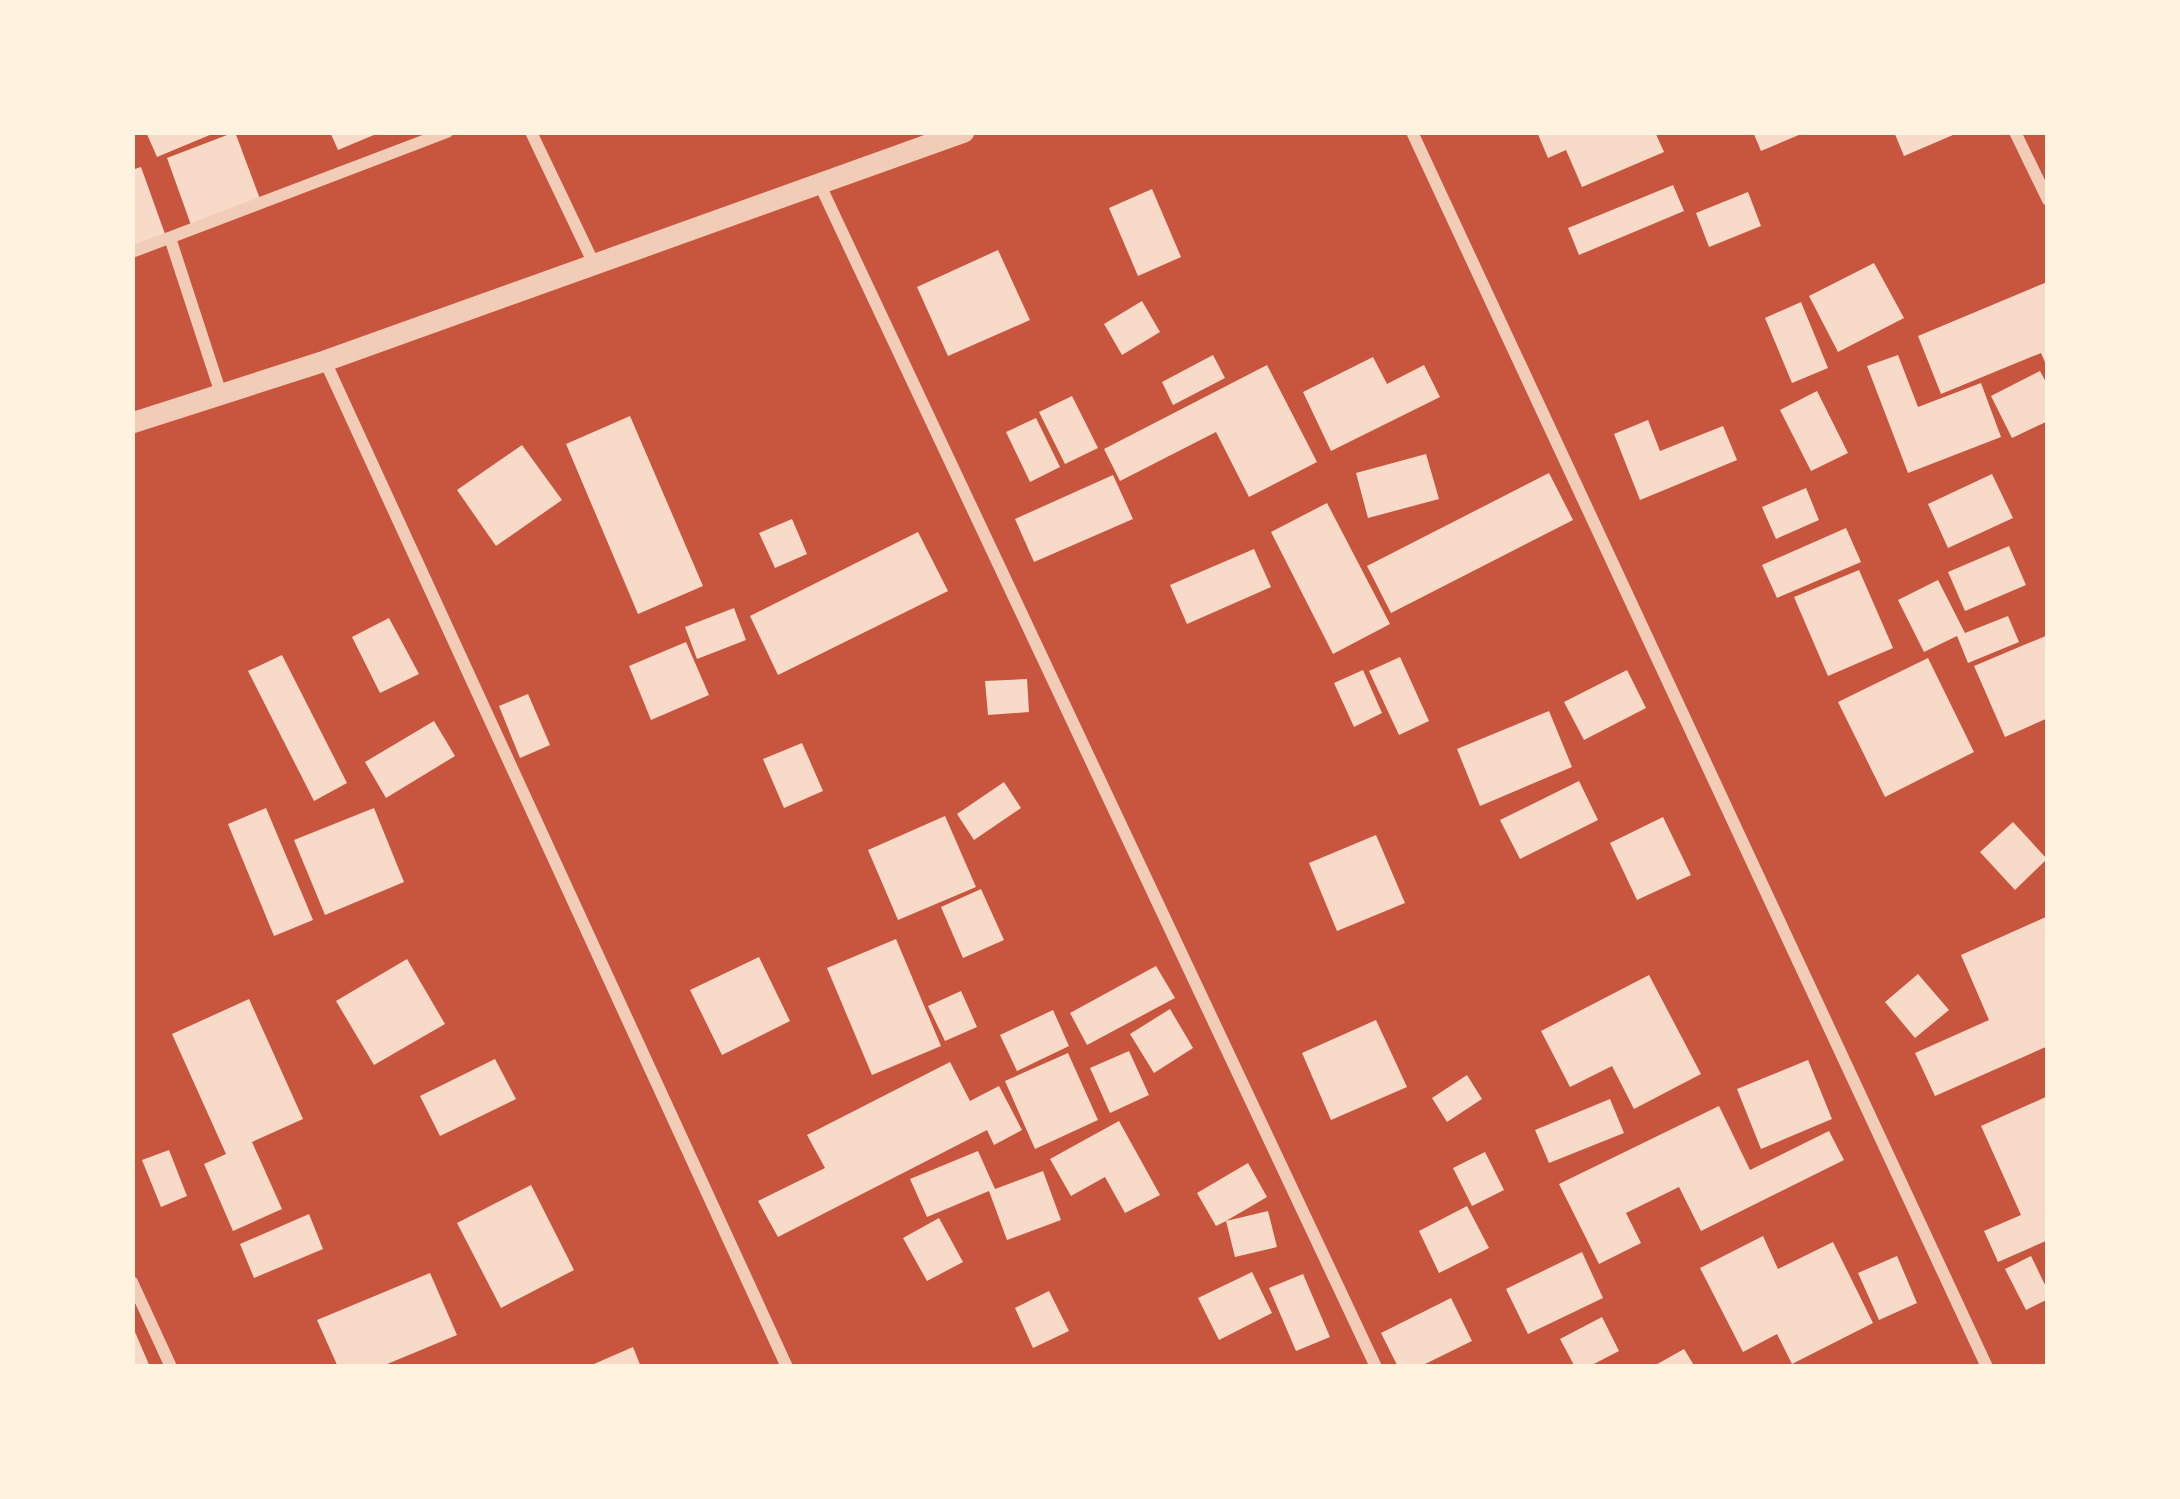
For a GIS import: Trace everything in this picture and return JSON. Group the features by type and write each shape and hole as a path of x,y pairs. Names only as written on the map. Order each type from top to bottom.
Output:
{"street":[{"path":"132,252 447,132"},
{"path":"531,132 594,264"},
{"path":"132,423 325,361 964,132"},
{"path":"1412,132 1988,1367"},
{"path":"2015,132 2048,200"},
{"path":"820,185 1376,1367"},
{"path":"170,238 221,394"},
{"path":"325,361 787,1367"},
{"path":"132,1282 171,1367"}],"building":[{"path":"146,132 217,132 157,157"},
{"path":"235,132 260,199 191,225 167,158"},
{"path":"330,132 381,132 338,150"},
{"path":"1537,132 1655,132 1664,152 1582,187 1566,150 1548,158"},
{"path":"1753,132 1806,132 1761,151"},
{"path":"1894,132 1960,132 1904,156"},
{"path":"141,167 165,234 132,246 132,170"},
{"path":"1673,185 1684,211 1579,255 1568,228"},
{"path":"1152,189 1181,257 1138,276 1109,208"},
{"path":"1748,192 1761,226 1709,247 1696,213"},
{"path":"998,250 1030,320 948,356 917,287"},
{"path":"1874,263 1904,318 1838,352 1809,296"},
{"path":"2047,282 2048,369 2041,353 1941,394 1918,336"},
{"path":"1142,301 1160,332 1122,355 1104,324"},
{"path":"1801,302 1828,368 1792,383 1765,318"},
{"path":"1213,355 1225,378 1173,405 1162,382"},
{"path":"1898,355 1918,407 1981,383 2001,437 1908,473 1867,366"},
{"path":"1373,357 1387,384 1424,365 1440,397 1331,451 1303,392"},
{"path":"1267,365 1317,462 1249,497 1216,432 1120,481 1104,449"},
{"path":"2040,371 2048,386 2048,421 2012,438 1991,396"},
{"path":"1817,391 1848,453 1811,471 1780,410"},
{"path":"1072,396 1098,448 1065,464 1039,412"},
{"path":"630,416 703,586 638,614 566,444"},
{"path":"1036,418 1060,467 1030,482 1006,432"},
{"path":"1648,420 1660,451 1723,426 1737,460 1640,500 1614,434"},
{"path":"522,445 562,500 496,546 457,490"},
{"path":"1426,454 1439,499 1368,518 1356,473"},
{"path":"1549,473 1573,520 1391,613 1367,566"},
{"path":"1992,474 2013,518 1948,548 1928,504"},
{"path":"1113,475 1133,519 1034,562 1015,519"},
{"path":"1806,488 1819,520 1776,539 1762,507"},
{"path":"1327,503 1390,624 1333,654 1271,532"},
{"path":"792,519 807,554 775,568 759,533"},
{"path":"1846,528 1861,562 1777,598 1762,565"},
{"path":"918,532 948,591 778,675 750,616"},
{"path":"2009,546 2026,585 1965,611 1948,572"},
{"path":"1254,549 1271,587 1187,624 1170,585"},
{"path":"1859,570 1893,648 1828,676 1794,597"},
{"path":"1938,580 1965,633 2008,616 2019,642 1968,663 1957,636 1924,652 1898,600"},
{"path":"734,608 746,640 697,659 685,627"},
{"path":"389,618 419,674 380,693 352,637"},
{"path":"2048,635 2048,718 2005,737 1974,666"},
{"path":"686,642 709,695 651,720 629,666"},
{"path":"282,655 347,783 314,801 248,671"},
{"path":"1400,657 1429,721 1399,735 1369,671"},
{"path":"1928,658 1974,752 1885,797 1838,702"},
{"path":"1363,670 1382,713 1354,727 1334,683"},
{"path":"1627,670 1646,708 1584,740 1564,702"},
{"path":"1027,679 1029,712 988,715 985,681"},
{"path":"528,694 550,745 520,758 499,706"},
{"path":"1549,711 1572,767 1480,806 1457,749"},
{"path":"434,721 455,756 386,798 365,762"},
{"path":"802,743 823,791 784,808 763,759"},
{"path":"1579,781 1598,820 1520,859 1500,820"},
{"path":"1004,782 1021,808 974,840 957,814"},
{"path":"266,808 313,920 274,936 228,824"},
{"path":"374,808 404,882 325,915 294,840"},
{"path":"945,816 976,887 898,920 868,850"},
{"path":"1663,817 1691,875 1637,900 1610,843"},
{"path":"2013,822 2047,859 2015,890 1980,852"},
{"path":"1376,835 1405,903 1337,931 1309,863"},
{"path":"981,889 1004,940 963,958 941,907"},
{"path":"2048,916 2048,1046 1935,1096 1915,1053 1989,1020 1961,955"},
{"path":"896,939 941,1046 872,1075 827,968"},
{"path":"759,957 790,1021 722,1055 690,990"},
{"path":"407,959 445,1024 374,1065 336,1001"},
{"path":"1156,966 1175,998 1087,1045 1070,1013"},
{"path":"1918,974 1949,1010 1915,1038 1885,1002"},
{"path":"1649,975 1701,1074 1634,1109 1612,1066 1570,1087 1541,1031"},
{"path":"961,991 977,1027 945,1041 928,1006"},
{"path":"249,999 303,1119 252,1142 282,1209 233,1231 204,1164 226,1154 172,1034"},
{"path":"1170,1009 1193,1048 1154,1073 1130,1034"},
{"path":"1053,1010 1069,1046 1017,1071 1000,1035"},
{"path":"1376,1020 1407,1087 1331,1120 1302,1053"},
{"path":"1129,1051 1149,1095 1110,1113 1090,1068"},
{"path":"1068,1053 1098,1120 1035,1149 1005,1081"},
{"path":"495,1059 516,1099 440,1136 420,1096"},
{"path":"1808,1060 1832,1119 1761,1149 1737,1089"},
{"path":"950,1062 970,1101 999,1086 1022,1130 994,1145 987,1130 778,1237 758,1201 825,1168 807,1135"},
{"path":"1467,1075 1482,1099 1447,1122 1432,1098"},
{"path":"2048,1096 2048,1240 1998,1262 1984,1231 2021,1215 1981,1126"},
{"path":"1610,1099 1624,1133 1549,1163 1535,1130"},
{"path":"1719,1106 1750,1170 1829,1131 1844,1160 1701,1231 1679,1187 1626,1213 1641,1243 1599,1264 1559,1184"},
{"path":"1119,1121 1160,1195 1125,1213 1105,1177 1071,1196 1050,1159"},
{"path":"169,1150 187,1196 161,1207 142,1160"},
{"path":"978,1151 995,1189 1043,1171 1061,1220 1007,1240 989,1191 927,1217 910,1179"},
{"path":"1485,1152 1504,1190 1472,1206 1453,1168"},
{"path":"1248,1163 1267,1197 1216,1226 1197,1193"},
{"path":"531,1185 574,1270 501,1308 457,1223"},
{"path":"1467,1206 1489,1248 1439,1273 1419,1231"},
{"path":"1268,1211 1277,1247 1235,1257 1226,1221"},
{"path":"309,1214 323,1249 254,1278 240,1244"},
{"path":"939,1218 963,1262 927,1281 903,1238"},
{"path":"1763,1236 1778,1269 1833,1242 1873,1323 1792,1364 1777,1334 1743,1352 1700,1268"},
{"path":"1582,1252 1603,1298 1528,1334 1506,1289"},
{"path":"1897,1256 1917,1303 1879,1320 1858,1273"},
{"path":"2031,1256 2048,1299 2026,1310 2005,1269"},
{"path":"1252,1272 1272,1313 1219,1340 1198,1298"},
{"path":"430,1273 457,1335 380,1367 338,1367 317,1320"},
{"path":"1303,1274 1330,1337 1296,1351 1269,1288"},
{"path":"1049,1291 1069,1331 1033,1348 1015,1308"},
{"path":"1451,1298 1472,1341 1419,1367 1398,1367 1381,1333"},
{"path":"1602,1317 1619,1351 1588,1367 1575,1367 1560,1339"},
{"path":"132,1325 150,1367 132,1367"},
{"path":"633,1347 641,1367 587,1367"},
{"path":"1684,1349 1695,1367 1652,1367"}]}
